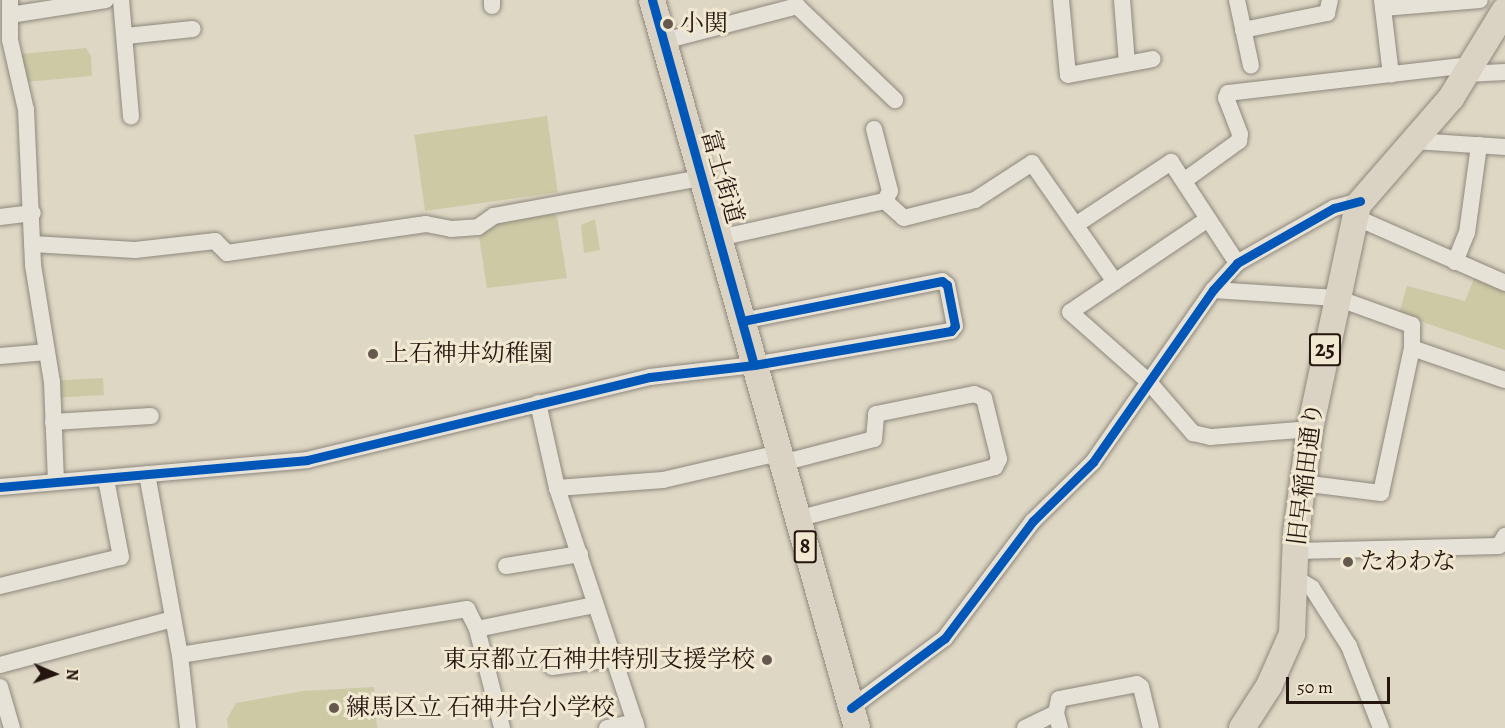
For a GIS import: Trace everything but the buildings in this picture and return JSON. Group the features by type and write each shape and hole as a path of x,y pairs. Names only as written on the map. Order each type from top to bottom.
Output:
{"main road":[{"name":"富士街道","path":"652,0 854,718"},
{"name":"旧早稲田通り","path":"1242,728 1290,645 1302,483 1310,429 1357,209 1451,98 1505,10"}],"street":[{"path":"56,480 47,352 32,244 33,213 26,110 10,40 10,8 106,0"},
{"path":"121,0 126,36 130,117"},
{"path":"1061,0 1068,75 1153,58"},
{"path":"1122,0 1127,63"},
{"path":"1237,0 1251,66"},
{"path":"1243,30 1327,13 1330,0"},
{"path":"1391,75 1383,4 1480,0"},
{"path":"664,41 797,6 895,100"},
{"path":"126,36 193,29"},
{"path":"1185,180 1239,141 1226,98 1228,93 1469,69 1505,72"},
{"path":"874,129 890,191 885,201"},
{"path":"1415,141 1505,147"},
{"path":"1455,262 1467,233 1479,145"},
{"path":"1077,224 1168,162 1174,163 1237,263"},
{"path":"885,201 904,218 975,200 1032,163 1077,224 1115,282"},
{"path":"32,244 135,250 215,242 227,253 426,224 451,230 478,227 494,216 702,178"},
{"path":"719,238 885,201"},
{"path":"854,718 945,638 1033,521 1093,462 1213,290 1237,263 1334,208 1357,209 1455,262 1505,283"},
{"path":"0,217 33,213"},
{"path":"1208,219 1070,312 1148,381 1196,434 1211,437 1310,429"},
{"path":"0,488 56,480 106,479 307,460 650,377 754,365 951,331 955,326 947,285 942,281 742,321"},
{"path":"1213,290 1337,298 1408,322 1414,332 1381,493 1302,483"},
{"path":"1412,348 1505,380"},
{"path":"0,356 47,352"},
{"path":"557,488 663,480 874,439 873,418 876,414 974,394 984,398 999,459 995,467 797,519"},
{"path":"538,403 557,488 580,554 594,605 636,725 607,728"},
{"path":"53,422 151,416"},
{"path":"147,474 180,655 188,728"},
{"path":"0,586 121,557 106,479"},
{"path":"1296,551 1499,546 1505,536"},
{"path":"506,566 580,554"},
{"path":"1294,577 1312,588 1349,646 1380,728"},
{"path":"477,629 594,605"},
{"path":"180,655 467,609 477,629 502,728"},
{"path":"0,664 173,619"},
{"path":"552,667 613,659"},
{"path":"1025,728 1058,721 1059,699 1137,684 1141,687 1151,728"},
{"path":"0,687 12,728"}],"shaded area":[{"path":"86,48 91,56 92,76 25,82 20,54"},
{"path":"547,116 558,192 425,211 414,135"},
{"path":"552,212 557,216 567,278 487,288 479,237 494,222"},
{"path":"595,219 600,250 584,253 581,225"},
{"path":"1476,274 1505,288 1505,350 1399,314 1407,286 1465,301"},
{"path":"103,378 104,395 57,397 56,380"},
{"path":"374,687 377,728 228,728 227,719 236,703 303,691"}],"cycle path":[{"path":"652,0 754,365"},
{"path":"851,708 945,638 1033,521 1093,462 1213,290 1237,263 1334,208 1360,201"},
{"path":"0,487 307,460 650,377 754,365 951,331 955,326 947,285 942,281 742,321"}],"place":[{"name":"小関","path":"668,24"},
{"name":"上石神井幼稚園","path":"373,354"},
{"name":"たわわな","path":"1348,562"},
{"name":"東京都立石神井特別支援学校","path":"767,660"},
{"name":"練馬区立 石神井台小学校","path":"334,708"}]}
